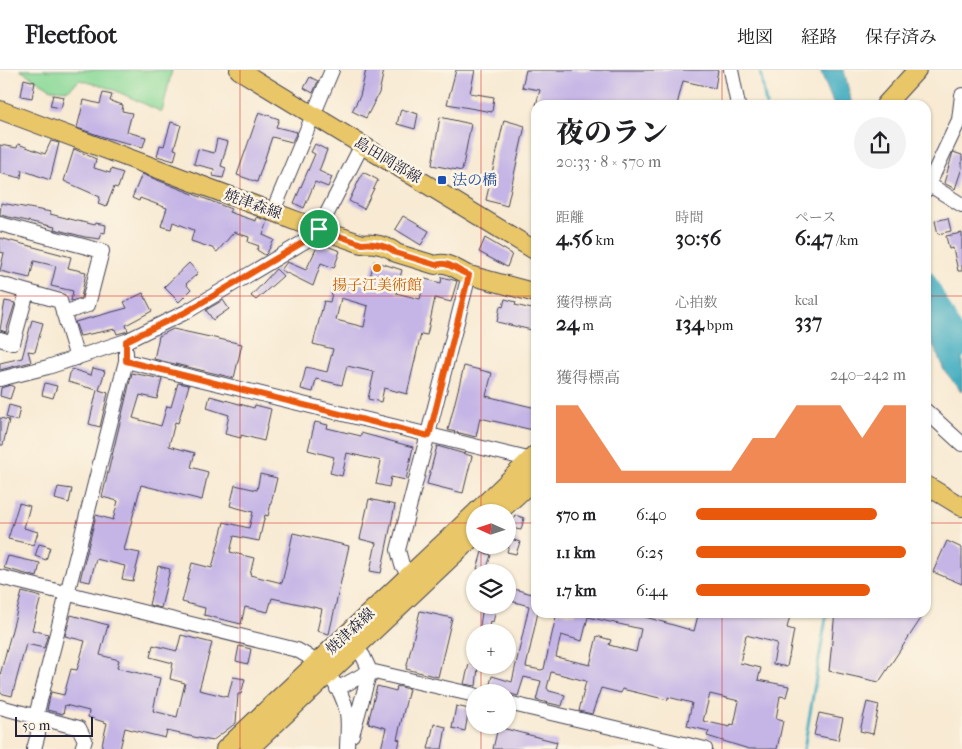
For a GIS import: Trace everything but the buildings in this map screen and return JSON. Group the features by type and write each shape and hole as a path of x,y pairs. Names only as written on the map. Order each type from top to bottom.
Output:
{"main road":[{"name":"島田岡部線","path":"239,70 531,248"},
{"path":"890,100 917,70"},
{"name":"焼津森線","path":"0,110 362,244 368,243 392,249 396,253 436,265 440,263 454,266 459,271 469,275 531,292"},
{"name":"焼津森線","path":"485,504 531,461"},
{"path":"508,504 531,483"},
{"path":"931,489 962,507"},
{"name":"焼津森線","path":"249,749 322,668 411,575 466,522"},
{"name":"焼津森線","path":"225,749 322,668 354,648 466,543"}],"street":[{"path":"274,211 332,70"},
{"path":"731,70 737,100"},
{"path":"931,181 959,120 962,95"},
{"path":"0,379 77,358 126,341 186,312 312,237 319,229 362,145"},
{"path":"931,190 962,205"},
{"path":"0,224 102,252 88,305 63,313"},
{"path":"411,575 402,565 398,550 429,436 469,275"},
{"path":"0,284 60,301 77,358"},
{"path":"0,339 13,342 27,292"},
{"path":"34,749 38,734 36,716 126,361 126,341"},
{"path":"126,361 429,436 531,457"},
{"path":"931,416 962,444"},
{"path":"0,576 297,650 322,668 337,689 347,713 348,749"},
{"path":"348,749 370,671 363,656 354,648"},
{"path":"337,689 370,671 466,693"},
{"path":"516,705 705,749"},
{"path":"0,706 79,728 84,740 82,749"}],"green space":[{"path":"20,70 172,70 162,112 112,89 80,80 68,90 51,89"}],"water":[{"path":"820,70 844,70 851,100 832,100"},
{"path":"931,298 949,341 962,356 962,392 944,370 931,340"}],"waterway":[{"path":"760,70 765,100"},
{"path":"931,289 962,348"},
{"path":"804,749 826,618"}],"place":[{"name":"法の橋","path":"442,180"},
{"name":"揚子江美術館","path":"377,268"}],"route":[{"path":"319,229 362,244 368,243 392,249 396,253 436,265 440,263 454,266 459,271 469,275 429,436 126,361 126,341 186,312 236,280 312,237 319,229"}]}
